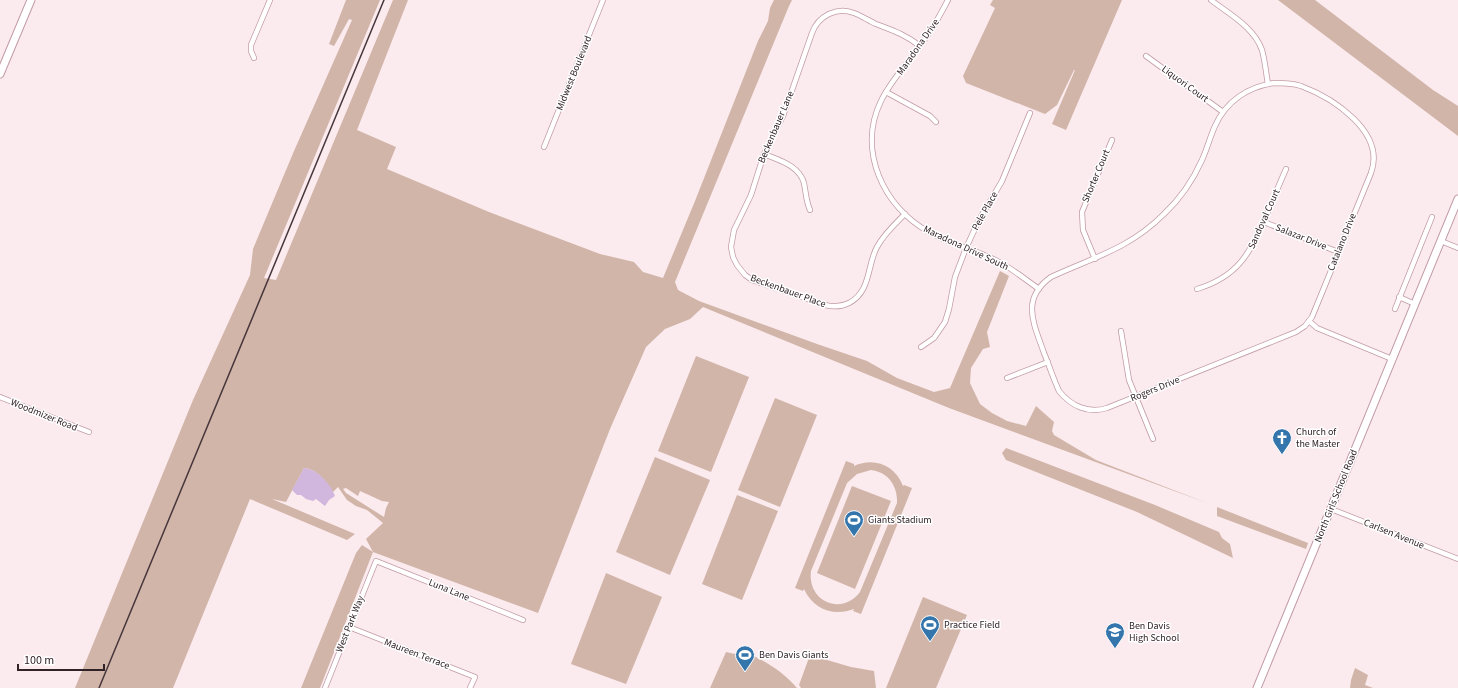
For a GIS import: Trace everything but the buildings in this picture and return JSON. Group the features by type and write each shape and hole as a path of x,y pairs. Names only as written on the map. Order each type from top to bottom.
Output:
{"main road":[{"path":"0,74 3,59 29,1"},
{"name":"North Girls School Road","path":"1258,688 1458,199"}],"street":[{"path":"254,58 251,51 251,45 270,0"},
{"name":"Midwest Boulevard","path":"544,147 603,0"},
{"name":"Maradona Drive","path":"886,92 933,27 948,0"},
{"path":"1211,0 1244,26 1257,40 1263,56 1268,84"},
{"name":"Beckenbauer Lane","path":"739,268 732,251 732,236 751,195 764,154 783,116 812,31 819,21 827,15 839,11 850,12 903,34 920,46"},
{"name":"Liquori Court","path":"1146,56 1223,112"},
{"name":"Rogers Drive","path":"1309,320 1296,332 1105,409 1094,410 1081,408 1070,402 1059,391 1033,323 1032,315 1033,302 1039,289 1051,277 1095,259 1126,244 1145,231 1172,206 1194,176 1204,156 1215,126 1223,112 1241,95 1256,87 1268,84 1285,83 1301,86 1339,107 1351,117 1368,136 1373,148 1374,163"},
{"path":"886,92 930,116 936,122"},
{"name":"Maradona Drive South","path":"886,92 873,123 872,155 884,187 894,202 905,214 927,231 1000,262 1039,289"},
{"name":"Pele Place","path":"921,347 936,336 946,320 955,277 966,248 979,220 1002,181 1030,113"},
{"name":"Shorter Court","path":"1095,259 1083,230 1082,212 1112,140"},
{"path":"764,154 788,164 797,170 802,179 805,199 810,210"},
{"name":"Catalano Drive","path":"1309,320 1314,312 1374,163"},
{"name":"Sandoval Court","path":"1197,289 1216,282 1238,266 1253,247 1286,169"},
{"name":"Beckenbauer Place","path":"739,268 746,276 758,282 832,307 842,306 852,301 861,293 877,246 905,214"},
{"path":"1395,308 1432,217"},
{"name":"Salazar Drive","path":"1264,222 1338,252"},
{"path":"1441,241 1458,248"},
{"path":"1399,297 1415,304"},
{"path":"1309,320 1317,328 1392,359"},
{"path":"1121,331 1128,374 1153,439"},
{"path":"1007,378 1048,362"},
{"name":"Woodmizer Road","path":"0,397 89,432"},
{"name":"Carlsen Avenue","path":"1331,509 1458,560"},
{"name":"Luna Lane","path":"376,561 523,620"},
{"name":"West Park Way","path":"325,688 376,561"},
{"name":"Maureen Terrace","path":"349,628 475,677 470,688"}],"shaded area":[{"path":"346,0 380,0 264,278 276,280 393,0 408,0 357,130 396,147 387,169 489,212 600,254 634,262 643,272 663,278 758,41 768,21 770,8 774,0 792,0 675,282 678,290 699,301 867,361 897,378 934,392 950,388 1000,271 1009,276 987,332 990,347 983,349 971,368 970,383 980,404 992,413 1007,421 1026,426 1036,406 1054,422 1052,431 1054,435 1096,460 1207,503 949,408 703,307 690,319 665,329 646,347 610,429 538,613 373,552 366,539 383,523 367,510 356,506 347,500 338,487 333,492 325,480 317,473 304,468 286,502 272,499 355,534 347,540 250,499 173,688 75,688 193,400 250,275 253,249 294,151 352,20 349,19 334,46 329,44","holes":["346,488 358,496 360,491 382,501 389,502 384,517 346,493 343,489"]},
{"path":"993,0 1122,0 1066,130 1052,124 1075,70 1057,105 1045,114 966,83 963,76 995,8 990,5"},
{"path":"1278,0 1315,0 1433,90 1458,106 1458,136"},
{"path":"696,356 749,377 711,472 658,451"},
{"path":"775,398 817,415 780,507 738,490"},
{"path":"1006,448 1155,505 1219,532 1222,538 1230,544 1233,558 1137,512 1006,460 1002,453"},
{"path":"655,457 710,480 670,575 616,552"},
{"path":"846,461 854,464 854,466 869,462 883,465 895,473 903,486 912,488 861,614 853,611 854,609 839,612 824,610 813,602 804,589 803,591 795,588","holes":["871,470 877,471 891,481 896,491 897,503 860,592 853,599 844,603 836,604 827,602 820,598 814,591 811,582 811,571 847,483 857,474"]},
{"path":"304,468 318,474 327,482 333,491 335,496 329,500 325,506 316,499 313,501 306,499 301,495 297,495 292,490"},
{"name":"Giants Stadium","path":"852,486 891,501 855,589 817,573"},
{"path":"737,495 778,511 742,600 702,584"},
{"path":"1217,507 1308,543 1306,549 1217,516"},
{"path":"362,545 373,552 320,688 301,688 356,553"},
{"path":"606,573 662,597 626,684 571,664"},
{"name":"Practice Field","path":"923,597 967,615 936,688 886,688"},
{"name":"Ben Davis Giants","path":"738,649 770,665 784,675 797,688 710,688 726,652 735,654"},
{"path":"810,655 851,667 874,671 876,688 801,688 799,685"},
{"path":"1355,668 1368,675 1365,685 1373,688 1350,688"}],"railway":[{"path":"99,688 384,0"}],"place":[{"name":"Church of the Master","path":"1282,455"},
{"name":"Giants Stadium","path":"854,537"},
{"name":"Practice Field","path":"930,642"},
{"name":"Ben Davis High School","path":"1115,649"},
{"name":"Ben Davis Giants","path":"745,672"}]}
